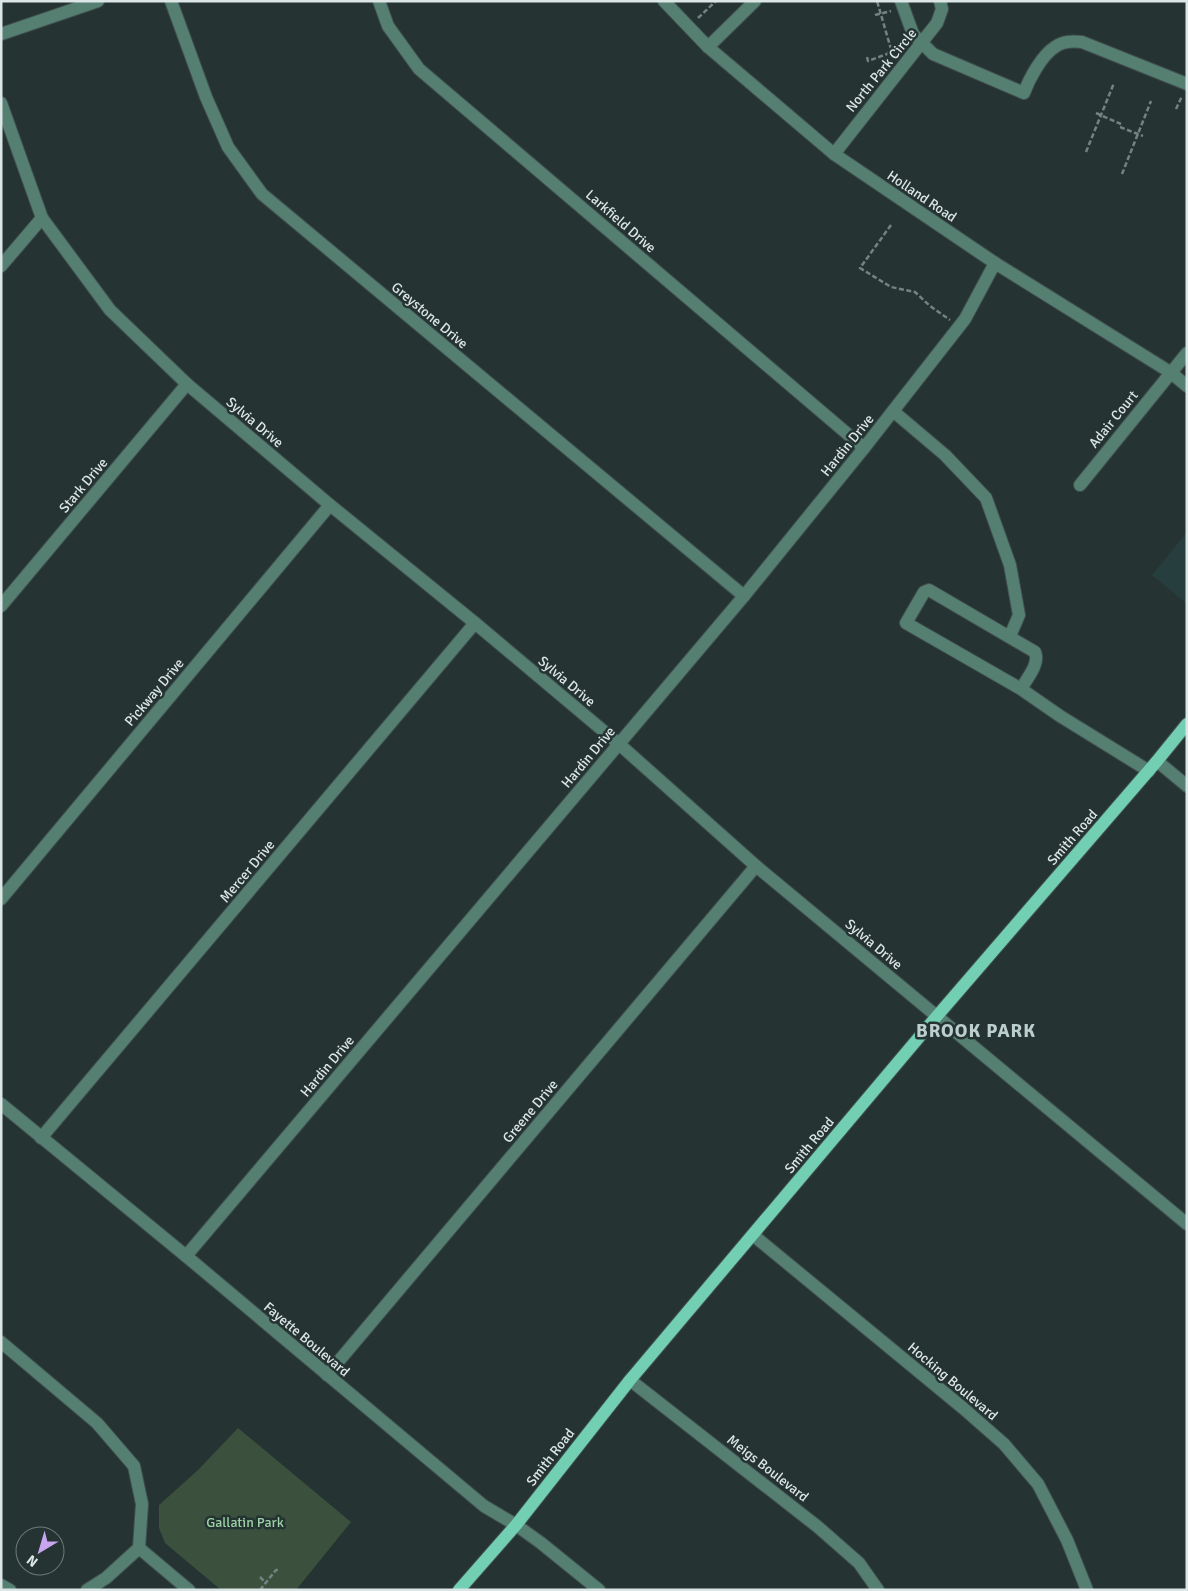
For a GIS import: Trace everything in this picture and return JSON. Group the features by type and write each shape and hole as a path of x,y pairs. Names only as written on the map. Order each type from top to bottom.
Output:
{"main road":[{"name":"Smith Road","path":"459,1590 516,1525 630,1380 937,1016 1187,724"}],"street":[{"path":"1,34 98,1"},
{"name":"Greystone Drive","path":"171,1 206,97 228,147 262,194 744,596"},
{"name":"Larkfield Drive","path":"379,1 388,26 419,69 864,448"},
{"name":"Holland Road","path":"664,1 708,47 834,154 995,263 1170,372 1187,386"},
{"path":"708,47 755,1"},
{"path":"901,1 913,34 933,54 1024,93 1027,84 1047,54 1055,46 1072,41 1082,42 1185,88"},
{"name":"North Park Circle","path":"834,154 940,19 942,9 940,1"},
{"name":"Sylvia Drive","path":"1,103 42,218 110,310 187,384 619,744 756,866 1187,1224"},
{"path":"1,266 42,218"},
{"name":"Hardin Drive","path":"186,1256 744,596 864,448 965,319 995,263"},
{"name":"Adair Court","path":"1080,485 1187,353"},
{"name":"Stark Drive","path":"1,606 187,384"},
{"path":"893,411 945,455 986,498 1010,565 1019,615 1010,636"},
{"name":"Pickway Drive","path":"1,899 330,505"},
{"path":"1021,688 1035,665 1036,652 929,590 922,596 906,623 1021,688 1060,716 1187,786"},
{"name":"Mercer Drive","path":"41,1138 476,623"},
{"name":"Greene Drive","path":"326,1375 756,866"},
{"name":"Fayette Boulevard","path":"1,1104 186,1256 484,1506 541,1543 599,1590"},
{"name":"Hocking Boulevard","path":"753,1235 1004,1444 1038,1484 1067,1540 1087,1590"},
{"path":"1,1342 97,1423 134,1466 142,1504 139,1548 106,1578 87,1590"},
{"name":"Meigs Boulevard","path":"630,1380 818,1527 859,1563 878,1590"},
{"path":"139,1548 189,1590"},
{"path":"1,1585 10,1590"}],"path":[{"path":"688,28 716,1"},
{"path":"867,57 868,61 888,54 892,49 877,1"},
{"path":"875,15 881,13"},
{"path":"1086,152 1114,83"},
{"path":"1176,109 1185,88"},
{"path":"1122,174 1151,100"},
{"path":"1096,114 1143,136"},
{"path":"891,225 860,268 891,287 915,292 930,306 959,326"},
{"path":"260,1590 276,1570 279,1570"},
{"path":"260,1578 266,1583"}],"shaded area":[{"path":"1187,532 1187,604 1152,575"}],"green space":[{"name":"Gallatin Park","path":"238,1428 351,1522 296,1590 221,1590 165,1543 159,1528 159,1505 198,1470"}],"district":[{"name":"BROOK PARK","path":"976,1030"}]}
